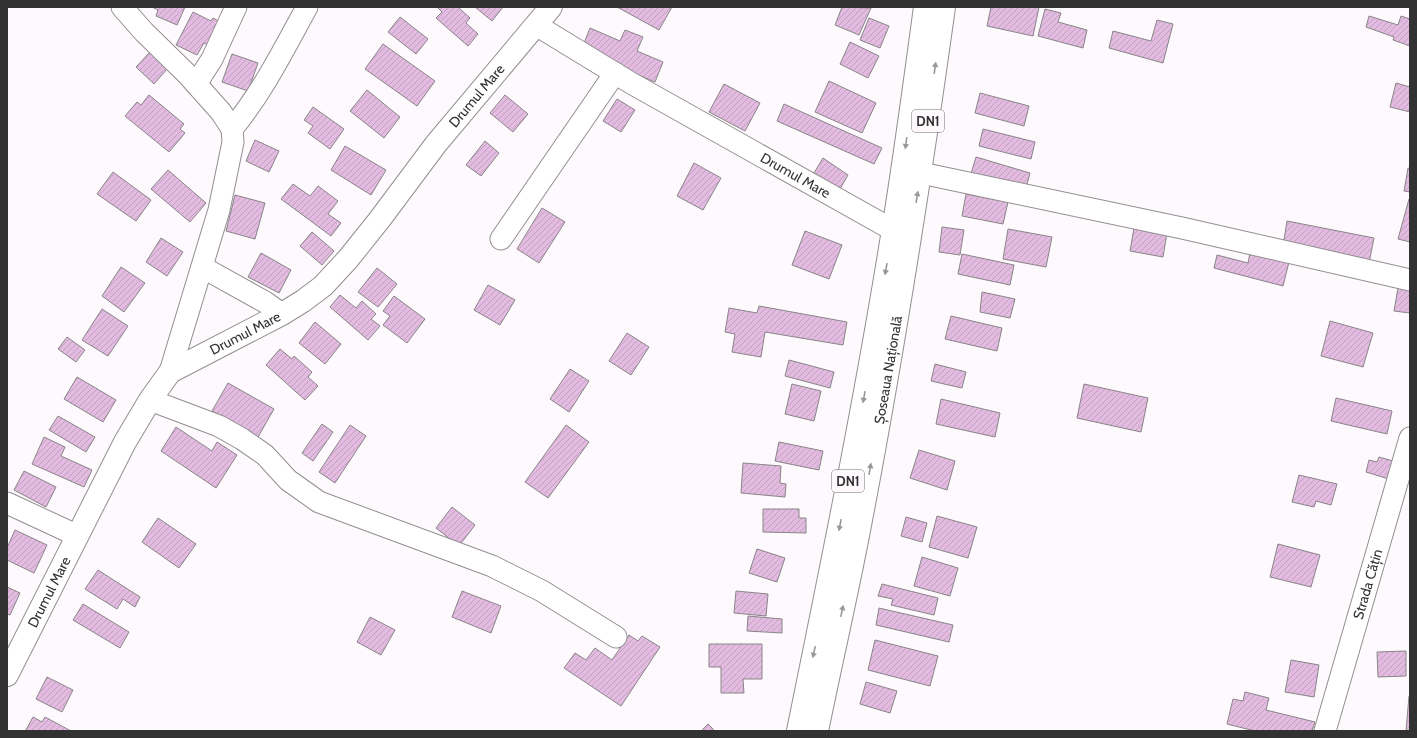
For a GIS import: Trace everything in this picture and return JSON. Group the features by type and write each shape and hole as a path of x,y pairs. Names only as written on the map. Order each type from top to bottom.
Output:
{"main road":[{"name":"Drumul Mare","path":"7,675 76,536 125,442 150,400 170,372 282,314 323,286 348,259 436,144 551,7"},
{"name":"Șoseaua Națională","path":"798,731 841,522 893,230 925,7"},
{"name":"Șoseaua Națională","path":"817,731 860,526 885,388 921,173 944,7"}],"street":[{"path":"122,7 144,32 196,84 221,112 232,129 233,142 218,210 170,372"},
{"path":"196,84 212,59 236,7"},
{"path":"232,129 246,112 278,60 306,7"},
{"name":"Drumul Mare","path":"536,24 615,73 893,230"},
{"path":"501,239 615,73"},
{"path":"921,173 1182,228 1410,280"},
{"path":"202,267 234,284 282,314"},
{"path":"150,400 219,426 242,439 265,455 288,480 319,502 492,566 542,591 616,637"},
{"name":"Strada Cățin","path":"1325,731 1410,438"},
{"path":"7,503 76,536"}],"building":[{"path":"152,7 185,7 177,25 156,16 158,10"},
{"path":"437,7 458,7 470,18 466,23 478,34 468,46 436,18 442,12"},
{"path":"475,7 503,7 492,21"},
{"path":"617,7 672,7 659,30"},
{"path":"842,7 871,8 859,35 835,25"},
{"path":"991,7 1039,7 1033,36 987,26"},
{"path":"1045,9 1061,13 1058,22 1087,30 1083,48 1038,36"},
{"path":"193,12 211,21 213,18 222,23 210,46 204,43 197,55 176,45"},
{"path":"1369,16 1398,25 1401,16 1410,19 1410,46 1393,40 1394,37 1366,27"},
{"path":"400,17 428,39 416,54 388,32"},
{"path":"869,18 889,26 880,48 860,40"},
{"path":"1157,20 1173,24 1163,63 1109,48 1113,31 1151,41"},
{"path":"590,28 620,41 625,30 643,37 637,51 663,62 655,82 581,51"},
{"path":"850,42 879,56 868,78 840,64"},
{"path":"383,44 435,81 417,106 365,69"},
{"path":"150,52 168,68 154,84 136,67"},
{"path":"232,54 258,63 248,91 222,82"},
{"path":"829,81 876,103 862,133 815,112"},
{"path":"1396,83 1410,87 1410,112 1390,107"},
{"path":"724,84 760,103 745,131 709,112"},
{"path":"367,90 400,117 384,138 350,111"},
{"path":"980,93 1029,106 1024,126 975,113"},
{"path":"149,95 184,124 180,129 185,133 169,152 125,116 137,102 141,105"},
{"path":"505,95 528,114 513,132 490,113"},
{"path":"617,99 635,110 621,132 603,121"},
{"path":"784,104 882,148 874,164 777,121"},
{"path":"313,107 344,129 330,149 308,133 313,126 304,120"},
{"path":"983,129 1035,142 1031,159 979,146"},
{"path":"255,140 279,151 269,172 246,161"},
{"path":"485,141 499,153 481,176 466,165"},
{"path":"345,146 386,170 371,195 331,170"},
{"path":"976,157 1030,173 1025,192 970,177"},
{"path":"823,158 848,175 840,189 814,173"},
{"path":"694,163 721,178 703,210 677,196"},
{"path":"1408,168 1410,169 1410,192 1404,191"},
{"path":"168,170 206,203 190,222 151,189"},
{"path":"113,172 151,200 136,221 97,194"},
{"path":"293,184 310,196 318,186 338,201 328,214 341,223 331,236 281,199"},
{"path":"966,194 1008,202 1003,224 962,216"},
{"path":"235,195 265,203 255,239 226,231"},
{"path":"1410,199 1410,242 1398,239"},
{"path":"542,208 565,222 539,263 517,249"},
{"path":"1287,221 1374,238 1369,263 1283,246"},
{"path":"942,227 964,230 960,255 939,252"},
{"path":"1134,228 1167,233 1163,257 1130,251"},
{"path":"1008,229 1052,237 1046,267 1003,259"},
{"path":"805,231 842,245 829,279 792,265"},
{"path":"312,232 334,251 322,265 300,246"},
{"path":"161,238 183,252 167,276 146,262"},
{"path":"1251,248 1290,258 1283,286 1214,268 1217,255 1248,263"},
{"path":"261,253 291,270 279,293 248,277"},
{"path":"962,254 1014,265 1010,285 958,274"},
{"path":"121,267 145,283 124,312 102,296"},
{"path":"377,268 397,284 378,307 358,292"},
{"path":"488,285 515,300 500,325 474,310"},
{"path":"1398,288 1410,291 1410,313 1394,311"},
{"path":"982,292 1015,299 1010,318 980,312"},
{"path":"340,295 356,308 362,301 376,314 371,319 380,326 368,340 330,307"},
{"path":"394,296 425,319 407,343 383,325 390,316 383,311"},
{"path":"759,306 847,322 843,345 765,332 761,357 732,352 735,334 725,332 729,308 757,313"},
{"path":"102,309 128,326 108,356 82,340"},
{"path":"951,316 1002,328 997,351 945,339"},
{"path":"1330,321 1373,333 1363,367 1321,356"},
{"path":"315,322 341,344 325,364 299,343"},
{"path":"627,333 649,347 631,375 609,361"},
{"path":"67,337 85,350 76,362 58,349"},
{"path":"280,349 292,359 294,356 312,372 308,377 318,386 305,400 266,365"},
{"path":"789,360 834,372 830,388 785,376"},
{"path":"935,364 966,372 962,388 931,381"},
{"path":"570,369 589,381 569,412 550,399"},
{"path":"77,377 116,400 103,422 64,399"},
{"path":"228,383 274,409 258,437 212,411"},
{"path":"792,384 821,391 814,421 785,414"},
{"path":"1084,384 1148,398 1141,432 1077,418"},
{"path":"1336,398 1392,411 1387,434 1331,421"},
{"path":"941,399 1000,413 995,437 936,424"},
{"path":"58,416 95,437 86,452 49,430"},
{"path":"322,424 333,432 313,461 302,453"},
{"path":"350,425 366,436 335,483 319,472"},
{"path":"566,425 589,442 548,498 525,482"},
{"path":"176,427 212,451 217,442 237,455 216,488 161,451"},
{"path":"44,437 65,447 61,456 92,470 84,487 32,464"},
{"path":"779,442 823,451 819,470 775,461"},
{"path":"919,450 955,461 947,490 910,478"},
{"path":"1379,457 1393,461 1389,479 1366,472 1369,460 1377,462"},
{"path":"743,463 781,466 780,483 786,484 785,497 741,493"},
{"path":"24,471 56,487 46,507 14,490"},
{"path":"1299,475 1337,484 1331,505 1316,501 1314,507 1292,502"},
{"path":"452,507 475,525 459,546 436,528"},
{"path":"763,509 799,509 799,518 806,518 806,533 763,532"},
{"path":"937,516 977,527 968,558 929,547"},
{"path":"906,517 927,523 922,542 901,536"},
{"path":"158,518 196,544 179,568 142,542"},
{"path":"15,530 47,545 34,573 7,560 7,548"},
{"path":"1278,544 1320,555 1311,587 1270,577"},
{"path":"757,549 785,558 777,582 749,573"},
{"path":"922,557 958,568 950,596 914,586"},
{"path":"98,570 140,597 135,607 123,599 117,609 85,589"},
{"path":"882,584 938,598 934,615 891,605 893,599 878,596"},
{"path":"7,587 20,593 10,615 7,614"},
{"path":"462,591 501,606 491,633 452,617"},
{"path":"736,591 768,594 766,616 734,613"},
{"path":"83,604 129,632 120,648 73,620"},
{"path":"879,608 953,625 949,642 876,625"},
{"path":"748,616 782,619 782,633 747,631"},
{"path":"370,617 395,630 381,655 357,642"},
{"path":"629,635 638,641 642,636 660,647 621,706 564,668 575,653 586,660 595,648 612,660"},
{"path":"875,640 938,656 930,686 868,670"},
{"path":"709,644 762,644 762,679 743,679 744,693 721,693 721,667 709,667"},
{"path":"1406,651 1406,676 1378,677 1377,652"},
{"path":"1291,660 1319,665 1314,697 1285,692"},
{"path":"47,677 73,690 62,712 36,699"},
{"path":"866,682 897,691 890,713 860,704"},
{"path":"1245,692 1269,698 1266,710 1315,722 1312,731 1255,731 1227,724 1233,699 1243,701"},
{"path":"1409,696 1410,731 1406,731"},
{"path":"33,717 42,722 45,717 71,731 28,731 26,730"},
{"path":"708,724 715,731 701,731"}]}
